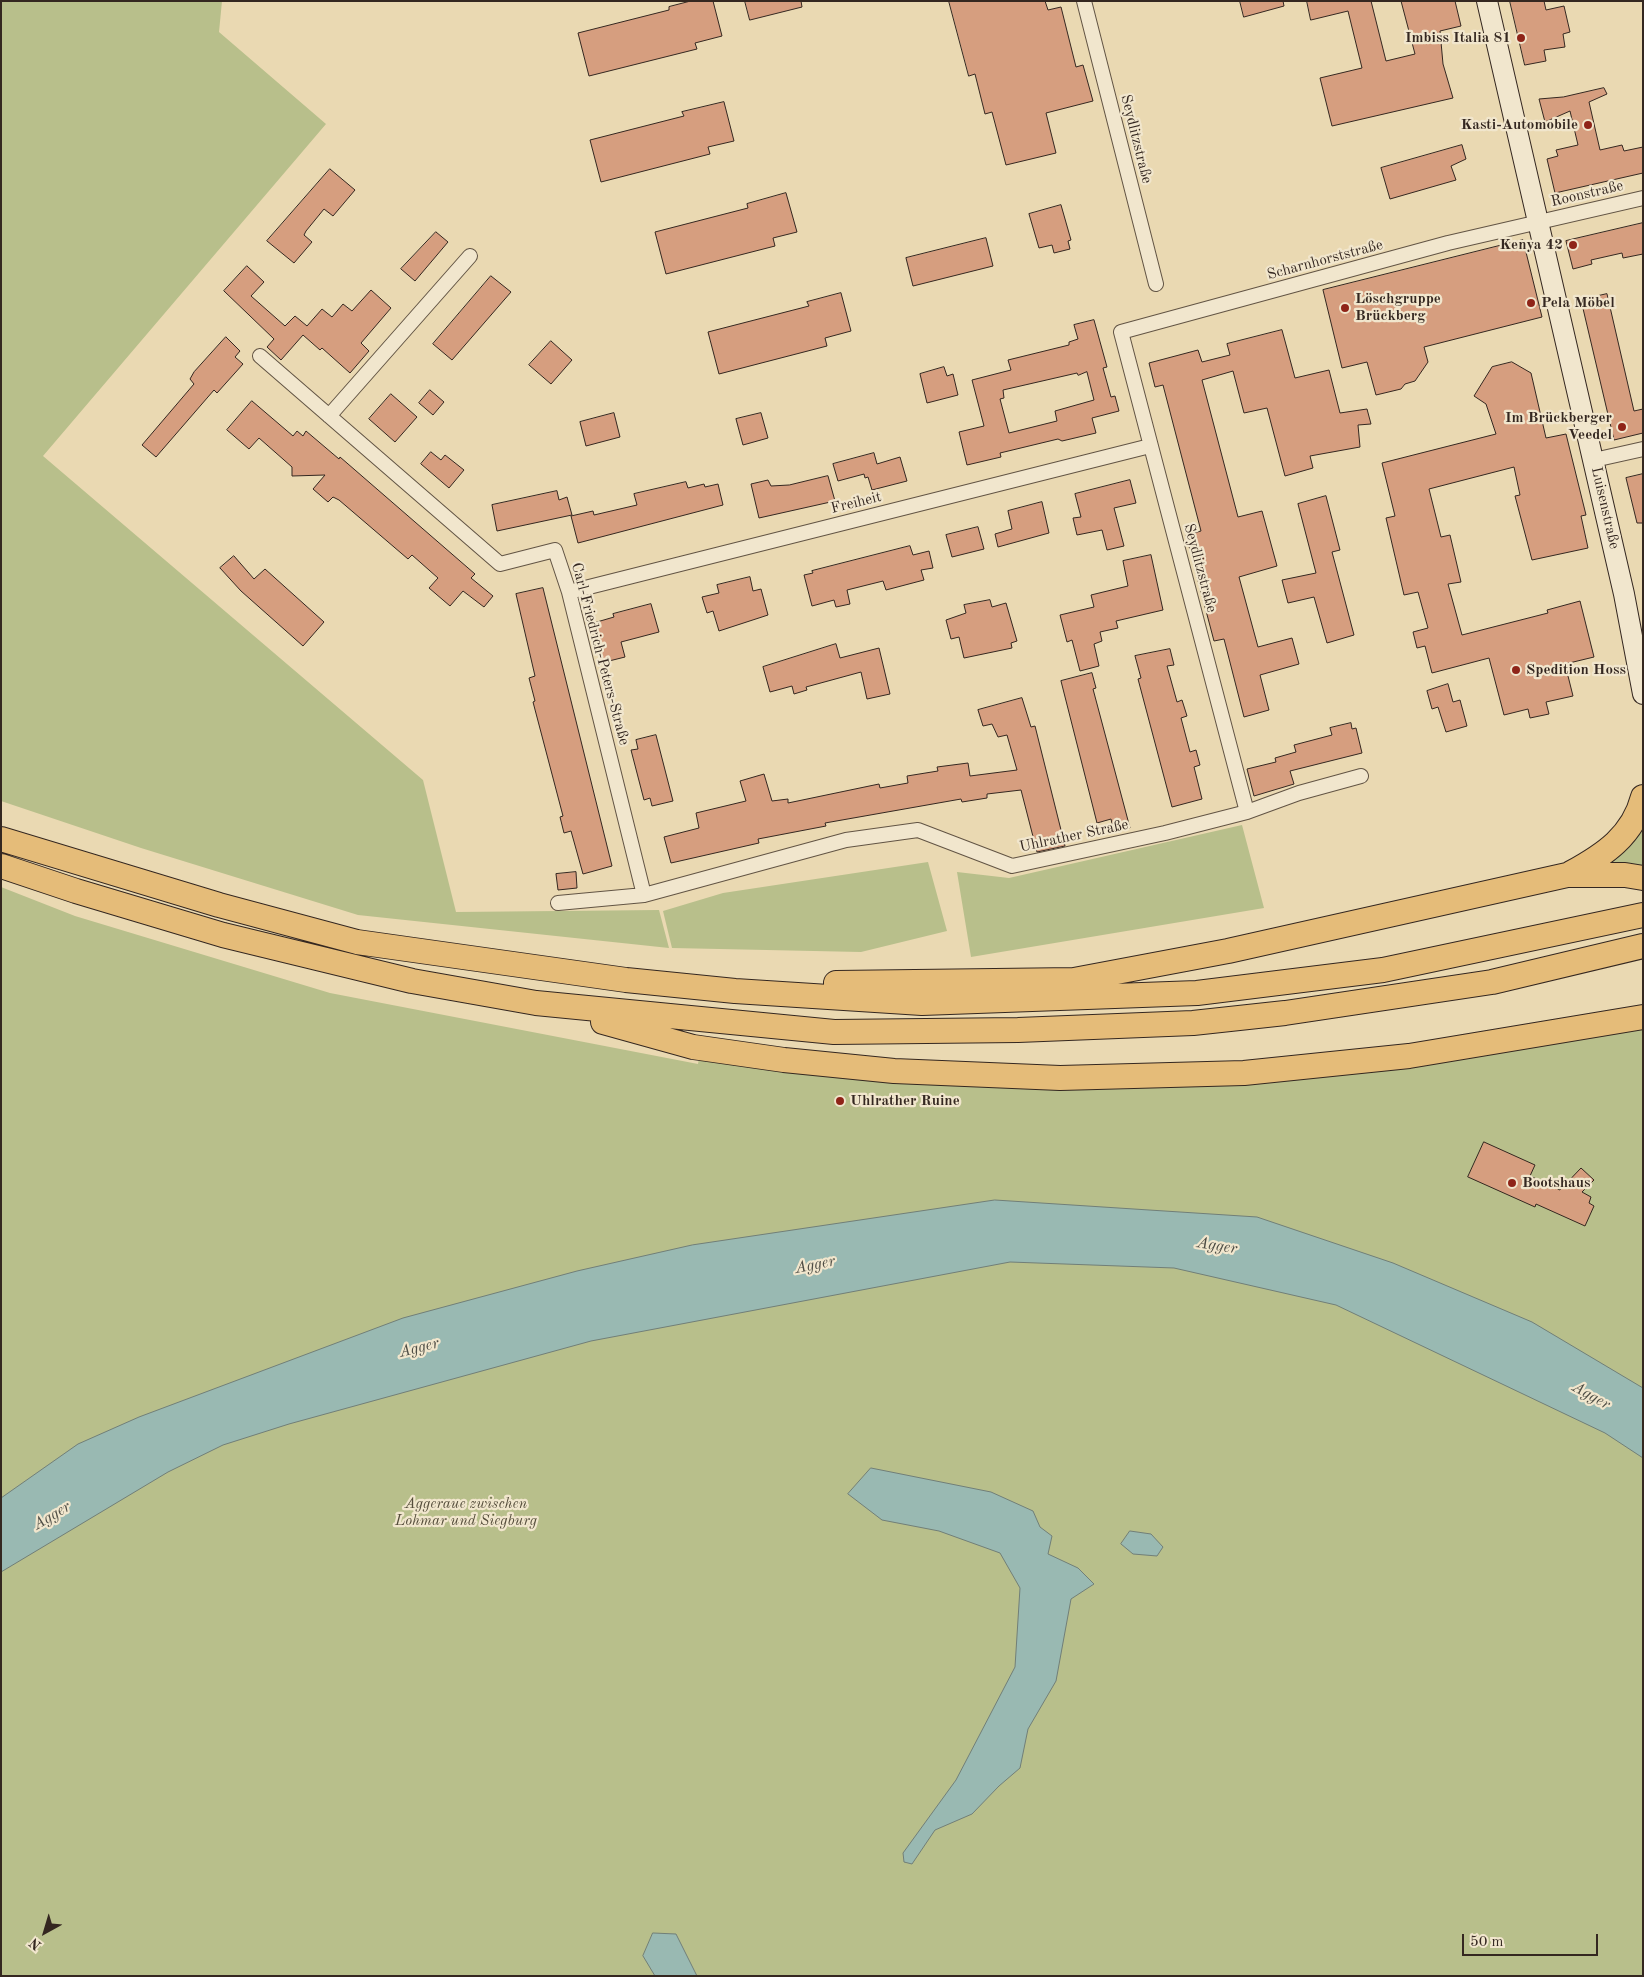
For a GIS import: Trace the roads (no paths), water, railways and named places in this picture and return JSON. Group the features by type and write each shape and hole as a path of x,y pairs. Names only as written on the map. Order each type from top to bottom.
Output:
{"highway":[{"path":"1567,875 1602,856 1618,843 1634,820 1643,797"},
{"path":"1,839 219,906 357,942 626,980 735,992 922,1003 1197,993 1383,970 1643,916"},
{"path":"1,866 76,891 280,951 412,981 536,1003 834,1032 1018,1030 1193,1023 1285,1013 1492,982 1643,946"},
{"path":"735,992 807,984 1074,980 1237,948 1567,875 1625,875 1643,878"},
{"path":"1591,1026 1643,1001"},
{"path":"536,1003 694,1046 784,1060 894,1071 1060,1078 1244,1073 1409,1056 1643,1017"}],"main road":[{"name":"Luisenstraße","path":"1487,1 1594,460 1624,594 1643,694"}],"street":[{"name":"Seydlitzstraße","path":"1084,1 1156,284"},
{"name":"Roonstraße","path":"1539,222 1643,198"},
{"name":"Scharnhorststraße","path":"1121,332 1448,243 1539,222"},
{"path":"329,416 470,256"},
{"name":"Seydlitzstraße","path":"1121,332 1247,812"},
{"name":"Carl-Friedrich-Peters-Straße","path":"260,356 500,564 555,550 569,592 644,895"},
{"name":"Freiheit","path":"569,592 1150,446"},
{"path":"1594,460 1643,448"},
{"name":"Uhlrather Straße","path":"558,903 644,895 855,839 918,830 1012,866 1165,833 1247,812 1299,793 1361,776"}],"water":[{"name":"Agger","path":"995,1200 1257,1217 1393,1263 1532,1322 1643,1388 1643,1458 1605,1433 1336,1305 1174,1268 1010,1262 591,1341 289,1424 223,1445 168,1472 1,1572 1,1498 78,1444 139,1417 403,1318 577,1271 692,1245"},
{"path":"871,1468 991,1492 1033,1511 1040,1527 1052,1536 1048,1554 1078,1568 1094,1584 1071,1599 1056,1681 1028,1729 1020,1768 999,1786 972,1814 935,1830 912,1864 904,1862 903,1853 956,1780 1015,1667 1020,1588 1000,1553 939,1531 882,1520 848,1494"},
{"path":"1130,1531 1151,1534 1163,1547 1157,1556 1133,1554 1121,1544"},
{"path":"653,1933 676,1934 697,1976 655,1976 643,1956"}],"place":[{"name":"Imbiss Italia 81","path":"1521,38"},
{"name":"Kasti-Automobile","path":"1588,125"},
{"name":"Kenya 42","path":"1573,245"},
{"name":"Pela Möbel","path":"1531,303"},
{"name":"Löschgruppe Brückberg","path":"1345,308"},
{"name":"Im Brückberger Veedel","path":"1622,427"},
{"name":"Spedition Hoss","path":"1516,670"},
{"name":"Uhlrather Ruine","path":"840,1101"},
{"name":"Bootshaus","path":"1512,1183"}],"park label":[{"name":"Aggeraue zwischen Lohmar und Siegburg","path":"466,1512"}]}
